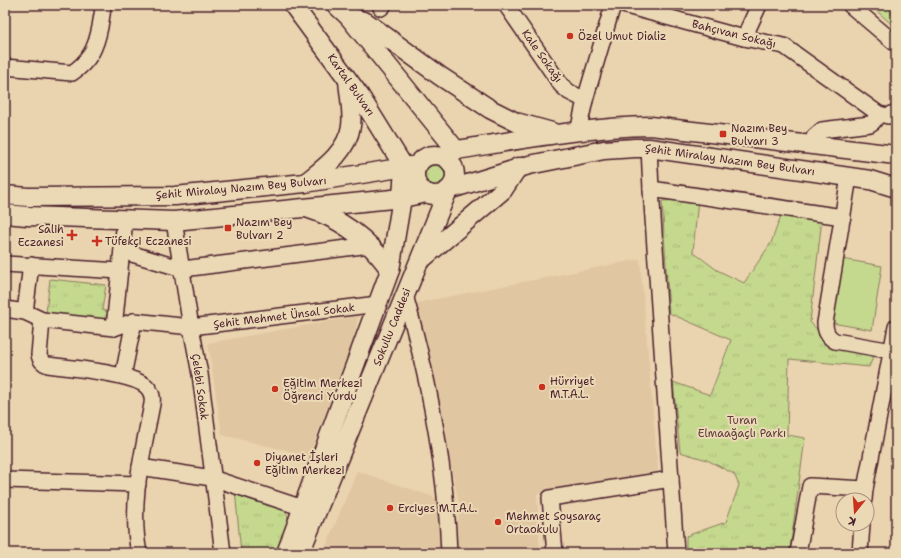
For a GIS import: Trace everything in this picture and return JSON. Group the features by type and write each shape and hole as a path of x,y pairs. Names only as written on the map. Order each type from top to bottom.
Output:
{"main road":[{"name":"Kartal Bulvarı","path":"293,5 411,166"},
{"path":"342,11 366,22 440,76 490,109 516,122 570,133"},
{"path":"342,11 452,155"},
{"path":"305,183 335,157 347,139 351,124 348,80"},
{"name":"Şehit Miralay Nazım Bey Bulvarı","path":"5,194 28,197 175,196 305,183 411,166 432,156 443,157 570,133 631,126 651,126 896,155"},
{"name":"Şehit Miralay Nazım Bey Bulvarı","path":"402,198 427,194 438,195 448,190 518,167 604,150 649,148 870,180 896,188"},
{"name":"Sokullu Caddesi","path":"300,553 448,190 452,186 455,175 451,164 452,155"},
{"path":"411,166 416,170 416,181 427,194"},
{"name":"Sokullu Caddesi","path":"286,553 390,270 402,198 411,166"},
{"path":"419,262 503,190 518,167"},
{"path":"5,214 174,221 402,198"},
{"path":"305,208 332,217 344,224 370,245 390,270"}],"street":[{"path":"5,67 72,73 90,57 97,43 102,19 102,5"},
{"name":"Kale Sokağı","path":"506,5 561,85 569,92 585,100"},
{"path":"570,133 585,100 614,5"},
{"name":"Bahçıvan Sokağı","path":"623,5 744,38 788,48 879,114"},
{"path":"744,38 759,5"},
{"path":"850,5 896,44"},
{"path":"812,145 814,137 822,130 870,124 879,114 888,116 896,112"},
{"path":"649,148 676,553"},
{"path":"849,177 825,323 826,332 830,338 835,341 892,351"},
{"path":"651,188 843,217"},
{"path":"114,328 125,219"},
{"name":"Çelebi Sokak","path":"174,221 200,374 212,478 223,553"},
{"path":"122,251 183,269 370,245"},
{"path":"5,264 120,271"},
{"path":"25,312 31,265"},
{"path":"405,296 419,347 432,407 442,470 449,553"},
{"name":"Şehit Mehmet Ünsal Sokak","path":"134,321 191,327 378,304"},
{"path":"5,309 25,312 42,320 114,328 134,321"},
{"path":"42,320 39,355 44,364 48,366 123,376 143,384 151,393 152,399 140,467 135,513 135,528 139,553"},
{"path":"123,376 134,321"},
{"path":"865,492 896,327"},
{"path":"140,467 212,478 302,508"},
{"path":"555,553 550,498 671,478"},
{"path":"5,480 138,484"},
{"path":"798,553 810,486 851,492"},
{"path":"856,552 860,532"}],"shaded area":[{"name":"Hürriyet M.T.A.L.","path":"640,259 658,471 537,494 540,553 456,553 455,535 460,508 416,303"},
{"name":"Eğitim Merkezi Öğrenci Yurdu","path":"358,316 353,343 309,456 222,435 208,343"},
{"name":"Erciyes M.T.A.L.","path":"357,471 437,498 441,518 443,553 323,553"}],"green space":[{"path":"870,5 896,5 896,28"},
{"path":"435,163 443,167 447,175 443,183 435,187 427,183 423,175 427,167"},
{"name":"Turan Elmaağaçlı Parkı","path":"698,199 693,252 717,270 744,283 771,243 783,210 823,210 810,322 825,338 877,348 869,367 789,359 787,435 805,438 790,550 769,553 686,553 686,536 726,522 739,485 734,474 707,460 680,452 673,382 710,395 731,340 669,313 662,201"},
{"path":"842,259 882,266 872,330 832,323"},
{"path":"50,279 106,285 102,310 109,312 100,323 46,313"},
{"path":"235,490 282,506 287,514 289,523 276,553 241,553"}],"place":[{"name":"Özel Umut Dializ","path":"570,36"},
{"name":"Nazım Bey Bulvarı 3","path":"723,134"},
{"name":"Nazım Bey Bulvarı 2","path":"228,228"},
{"name":"Salih Eczanesi","path":"72,235"},
{"name":"Tüfekçi Eczanesi","path":"97,241"},
{"name":"Hürriyet M.T.A.L.","path":"542,387"},
{"name":"Eğitim Merkezi Öğrenci Yurdu","path":"275,389"},
{"name":"Diyanet İşleri Eğitim Merkezi","path":"257,463"},
{"name":"Erciyes M.T.A.L.","path":"390,508"},
{"name":"Mehmet Soysaraç Ortaokulu","path":"498,522"}]}
